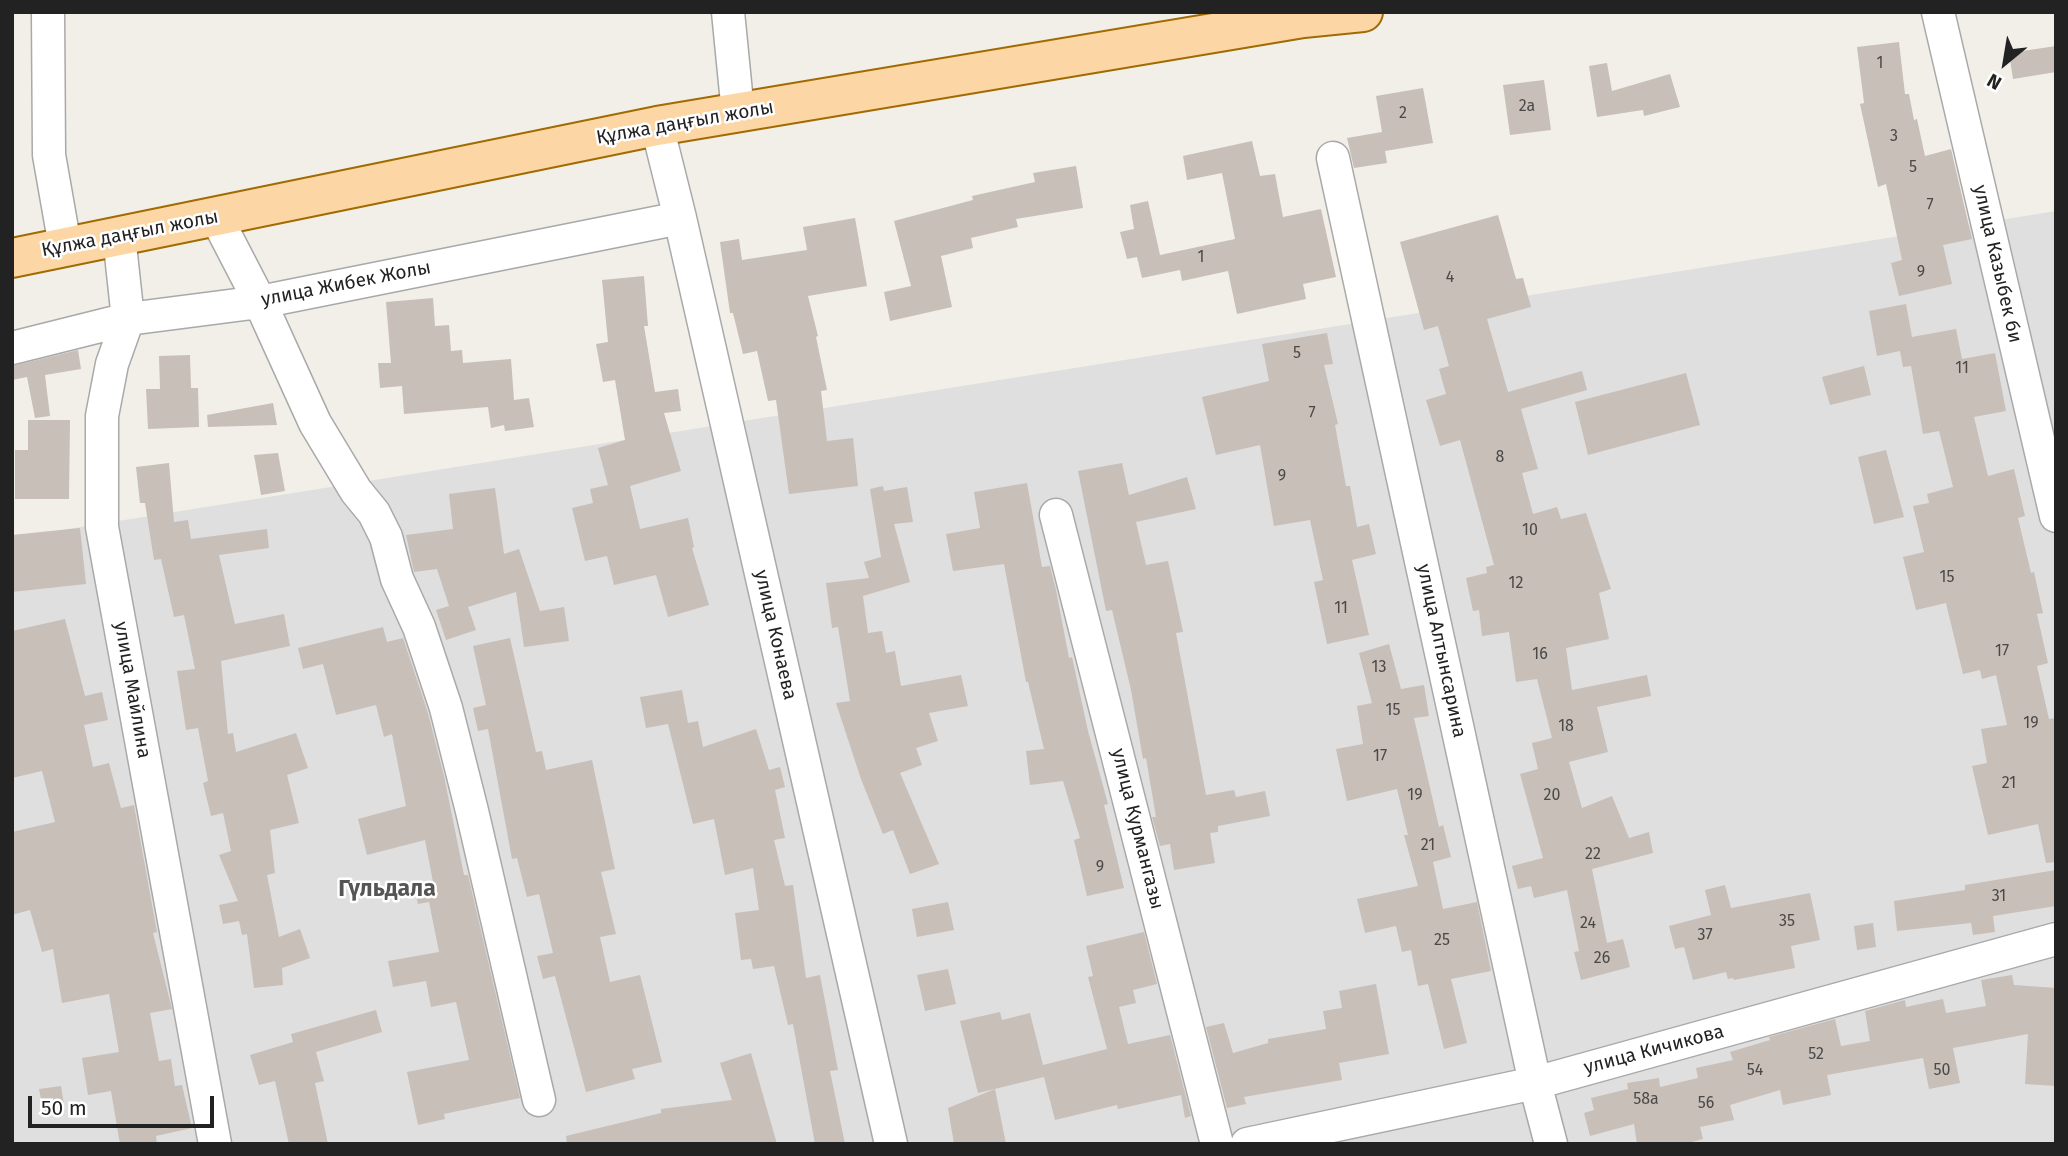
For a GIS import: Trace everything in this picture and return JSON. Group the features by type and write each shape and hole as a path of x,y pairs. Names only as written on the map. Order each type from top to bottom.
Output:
{"main road":[{"name":"Құлжа даңғыл жолы","path":"12,258 657,126 1303,18 1363,12"}],"street":[{"path":"48,12 49,155 65,246"},
{"path":"728,12 738,113"},
{"name":"улица Казыбек би","path":"1938,12 2056,516"},
{"name":"улица Конаева","path":"657,126 891,1144"},
{"name":"улица Алтынсарина","path":"1333,158 1535,1083 1551,1144"},
{"path":"216,217 260,302 315,423 338,464 374,513 386,537 397,579 419,627 446,708 539,1100"},
{"name":"улица Жибек Жолы","path":"12,348 128,318 260,302 680,218"},
{"name":"улица Майлина","path":"119,236 128,318 112,364 102,416 102,527 215,1144"},
{"name":"улица Курмангазы","path":"1056,515 1217,1144"},
{"name":"улица Кичикова","path":"1247,1144 1535,1083 2056,939"}],"shaded area":[{"path":"2056,211 2056,1144 12,1144 12,538"}],"building":[{"path":"1899,42 1905,94 1909,94 1925,156 1951,149 1972,239 1943,245 1952,284 1899,296 1891,263 1902,260 1886,184 1878,187 1860,104 1864,103 1857,47"},
{"path":"2056,46 2056,72 2013,79 2009,53"},
{"path":"1607,63 1612,91 1670,74 1680,107 1644,116 1643,110 1597,117 1589,66"},
{"path":"1544,80 1551,130 1510,135 1503,85"},
{"path":"1423,88 1433,143 1385,151 1387,163 1354,168 1347,138 1382,132 1376,96"},
{"path":"1252,141 1260,176 1275,174 1283,217 1321,209 1336,277 1303,284 1306,299 1237,314 1228,271 1182,281 1180,270 1142,278 1137,257 1127,259 1120,232 1134,229 1130,205 1148,201 1160,255 1235,239 1222,173 1187,180 1183,156"},
{"path":"1076,166 1083,208 1016,219 1018,227 971,238 973,248 941,256 952,307 890,321 884,292 911,286 894,221 973,200 972,196 1035,182 1033,173"},
{"path":"1498,215 1516,279 1523,278 1531,307 1487,319 1508,392 1582,371 1587,390 1521,409 1538,469 1522,473 1533,514 1557,507 1561,519 1586,513 1611,589 1599,593 1609,639 1566,648 1572,690 1647,675 1651,696 1597,707 1608,752 1569,762 1582,808 1612,796 1629,838 1649,832 1653,853 1592,869 1607,943 1623,939 1630,967 1581,980 1574,952 1579,951 1567,890 1534,898 1531,886 1518,889 1512,866 1543,858 1520,774 1538,769 1532,743 1552,738 1537,679 1516,682 1509,632 1482,636 1479,610 1473,611 1466,578 1487,573 1486,567 1494,565 1460,440 1440,446 1426,400 1446,394 1439,369 1449,366 1438,326 1424,330 1400,242"},
{"path":"855,218 867,286 808,296 827,390 821,391 827,441 853,438 858,486 789,494 776,400 768,401 757,351 743,354 733,313 730,313 720,242 739,239 742,260 807,250 803,227"},
{"path":"644,276 648,326 644,326 655,392 678,389 681,411 664,413 681,471 630,486 640,529 688,518 694,547 692,548 709,605 668,617 656,575 614,585 607,556 585,561 572,508 593,503 590,489 608,485 598,448 625,440 615,380 603,382 596,344 608,342 602,280"},
{"path":"433,298 435,326 449,325 451,351 462,350 463,363 511,359 514,400 529,398 534,427 505,431 504,425 491,428 488,407 404,414 402,386 380,388 378,363 391,363 386,302"},
{"path":"1906,304 1912,337 1956,329 1962,359 1995,353 2006,411 1974,417 1988,476 2014,469 2025,516 2018,518 2043,613 2037,614 2048,663 2037,666 2049,719 2056,718 2056,862 2046,863 2038,824 1988,835 1972,766 1987,763 1981,729 2007,725 1996,675 1982,679 1980,670 1963,674 1946,603 1916,610 1903,557 1924,552 1913,506 1929,503 1927,494 1953,487 1939,431 1923,434 1911,366 1903,367 1900,351 1877,356 1869,311"},
{"path":"1327,333 1333,364 1324,365 1338,424 1335,425 1346,486 1350,486 1357,527 1369,524 1376,554 1352,560 1369,635 1327,644 1314,582 1323,580 1310,520 1274,526 1260,445 1216,455 1202,397 1269,381 1262,344"},
{"path":"78,350 81,369 45,375 50,416 35,418 27,377 12,380 12,366"},
{"path":"190,355 191,388 198,388 199,427 148,429 146,389 160,389 159,356"},
{"path":"1864,366 1871,395 1830,405 1822,377"},
{"path":"1686,373 1700,425 1588,455 1575,402"},
{"path":"273,403 277,425 208,427 207,415"},
{"path":"28,420 70,420 69,499 15,499 15,450 28,450"},
{"path":"1886,450 1904,517 1874,524 1858,457"},
{"path":"278,453 285,491 261,495 254,455"},
{"path":"169,463 174,522 188,520 191,539 267,529 269,548 219,555 235,624 284,614 290,646 221,661 228,734 233,733 236,752 296,733 308,768 287,775 299,823 270,830 275,873 267,875 279,937 300,929 310,958 282,968 283,985 254,988 247,934 242,935 239,921 223,924 219,905 238,901 219,855 231,851 223,813 211,816 203,783 208,781 198,728 186,730 177,671 195,669 184,615 174,617 161,559 154,560 145,503 140,503 136,467"},
{"path":"1122,463 1129,495 1187,477 1196,509 1136,522 1146,565 1168,561 1183,632 1176,633 1206,795 1234,790 1236,797 1265,791 1270,816 1218,826 1218,832 1210,833 1215,863 1174,870 1170,844 1160,846 1152,817 1156,817 1146,758 1143,759 1131,690 1112,610 1106,611 1078,471"},
{"path":"1027,483 1042,567 1050,566 1069,658 1072,657 1108,804 1104,805 1124,888 1087,896 1074,840 1080,838 1063,781 1030,785 1026,751 1044,749 1026,682 1004,564 953,571 946,534 980,528 974,492"},
{"path":"883,486 884,491 907,487 913,522 894,524 910,582 863,596 868,633 882,631 886,653 895,651 901,686 961,675 968,706 929,713 938,741 916,748 922,765 900,773 939,864 910,874 893,830 883,834 861,779 836,703 850,701 838,627 832,628 826,583 869,578 864,562 881,557 870,489"},
{"path":"495,488 504,554 519,549 540,611 564,607 569,641 524,647 516,592 468,607 476,630 446,640 436,610 449,606 437,569 414,572 406,535 453,529 449,494"},
{"path":"80,528 86,584 12,592 12,535"},
{"path":"65,619 85,696 102,692 108,720 84,725 93,767 109,763 121,808 134,805 157,932 153,933 172,1009 150,1013 159,1061 171,1059 175,1086 182,1085 192,1128 156,1136 157,1144 120,1144 111,1091 88,1095 82,1058 119,1052 109,994 62,1003 53,949 42,952 30,910 12,915 12,832 55,822 42,771 12,778 12,631"},
{"path":"383,627 387,642 403,638 428,713 464,875 468,875 520,1098 444,1114 445,1119 418,1125 407,1072 469,1060 456,1002 431,1007 426,981 393,987 388,961 439,952 429,902 418,904 414,886 433,882 425,840 367,855 358,819 406,806 392,734 384,737 376,705 336,715 323,664 303,669 298,648"},
{"path":"510,638 536,752 542,751 546,770 592,760 615,869 601,872 616,934 600,937 610,982 640,975 662,1062 632,1069 635,1079 586,1092 555,976 543,979 537,956 553,953 539,894 527,897 517,858 512,859 488,729 478,731 473,708 486,705 473,646"},
{"path":"1389,644 1401,689 1424,685 1429,716 1414,718 1439,827 1443,825 1451,857 1433,862 1443,909 1477,902 1491,971 1451,979 1467,1043 1444,1049 1428,984 1418,986 1411,950 1402,952 1396,926 1365,933 1357,899 1418,886 1404,835 1408,835 1397,789 1347,801 1336,749 1363,744 1357,706 1372,703 1359,653"},
{"path":"682,690 688,723 698,721 703,747 756,729 769,770 780,767 785,787 775,790 785,838 774,840 785,886 793,885 806,978 820,975 838,1070 830,1071 845,1144 815,1144 793,1024 788,1025 774,966 753,969 751,959 741,960 735,913 759,910 753,868 725,875 714,819 693,824 668,724 646,728 640,697"},
{"path":"2056,870 2056,906 1993,916 1995,932 1973,935 1971,923 1897,931 1894,901 1965,890 1965,885"},
{"path":"1725,885 1731,908 1810,893 1820,940 1791,946 1795,968 1734,980 1728,979 1726,972 1693,980 1684,947 1675,949 1669,926 1711,915 1705,890"},
{"path":"948,902 954,930 917,937 912,909"},
{"path":"1873,923 1876,947 1857,950 1854,926"},
{"path":"1144,932 1157,984 1133,990 1136,1003 1119,1007 1128,1044 1170,1035 1191,1116 1185,1118 1181,1095 1118,1109 1117,1105 1055,1120 1044,1077 978,1093 960,1021 1000,1012 1002,1020 1030,1013 1043,1065 1107,1049 1088,977 1093,976 1086,946"},
{"path":"948,969 956,1004 925,1011 917,975"},
{"path":"2012,975 2014,985 2056,988 2056,1086 2025,1084 2028,1034 1953,1048 1960,1083 1929,1089 1923,1058 1827,1075 1831,1095 1783,1105 1780,1090 1730,1105 1734,1120 1700,1127 1703,1139 1684,1144 1637,1144 1634,1124 1590,1136 1584,1113 1594,1110 1591,1098 1628,1089 1627,1083 1659,1078 1660,1087 1698,1078 1696,1068 1733,1060 1730,1052 1770,1040 1769,1037 1835,1019 1841,1046 1870,1041 1865,1011 1905,1000 1906,1007 1943,999 1946,1013 1986,1006 1981,980"},
{"path":"1376,984 1389,1054 1339,1063 1342,1080 1244,1097 1246,1104 1227,1108 1206,1027 1224,1023 1233,1053 1268,1043 1268,1039 1326,1029 1323,1011 1342,1008 1339,991"},
{"path":"376,1010 382,1032 316,1052 324,1081 315,1083 328,1144 289,1144 275,1081 259,1085 250,1055 293,1042 291,1034"},
{"path":"751,1053 777,1144 567,1144 566,1136 661,1113 661,1109 732,1100 720,1063"},
{"path":"61,1086 65,1111 44,1115 39,1089"},
{"path":"995,1089 1006,1144 954,1144 948,1108"}],"district":[{"name":"Гүльдала","path":"387,890"}]}
